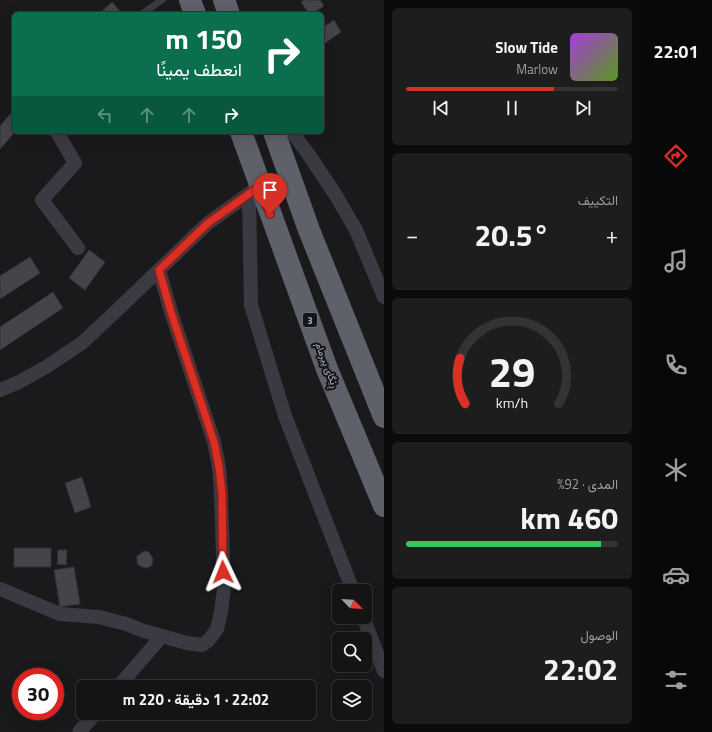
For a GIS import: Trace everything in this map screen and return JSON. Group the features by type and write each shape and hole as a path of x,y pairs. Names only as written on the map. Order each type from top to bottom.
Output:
{"highway":[{"path":"190,0 194,12"},
{"path":"224,0 228,12"},
{"name":"ڕێگای پیرمام","path":"241,134 254,190 384,506"},
{"path":"275,134 309,230 384,416"}],"street":[{"path":"58,134 75,163 42,200 78,248"},
{"path":"293,134 309,155 356,230 384,297"},
{"path":"0,390 19,382 46,367 82,343 208,223 254,190"},
{"path":"254,190 251,305 285,416 350,584"},
{"path":"0,589 60,614 99,617 187,643 202,645 209,640 217,629 224,588 222,494 219,467 214,442 173,318 159,270"},
{"path":"366,624 384,671"},
{"path":"124,680 162,636"},
{"path":"79,732 90,720"}],"lane":[{"path":"145,12 162,0"}],"building":[{"path":"304,0 320,0 324,6 315,12 308,12 301,2"},
{"path":"112,2 121,12 101,12"},
{"path":"334,20 341,32 324,44 324,27"},
{"path":"12,112 12,134 13,134 0,149 0,126"},
{"path":"89,250 105,262 85,290 69,278"},
{"path":"30,257 40,273 0,299 0,276"},
{"path":"53,292 63,308 0,350 0,327"},
{"path":"82,477 91,507 75,513 65,483"},
{"path":"14,548 51,548 51,567 14,567"},
{"path":"58,550 67,550 66,565 57,564"},
{"path":"144,551 149,552 153,559 152,565 148,568 138,565 137,561 137,556"},
{"path":"74,567 80,604 60,607 54,570"}],"route":[{"path":"223,572 222,494 214,442 181,344 159,270 208,223 260,186 270,214"}]}
